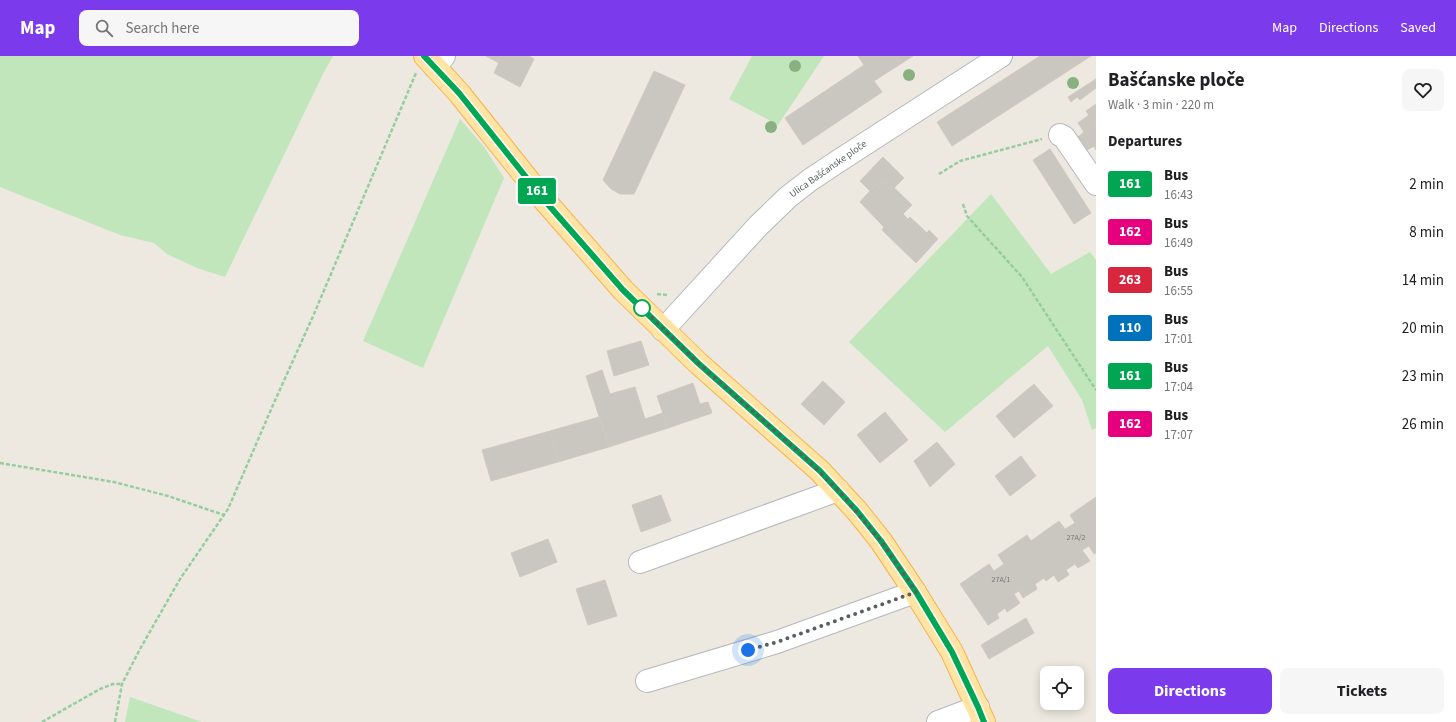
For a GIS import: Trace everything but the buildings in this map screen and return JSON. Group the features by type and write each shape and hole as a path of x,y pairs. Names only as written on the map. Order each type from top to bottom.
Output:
{"main road":[{"path":"430,62 459,93 545,201 623,290 698,363 799,452 838,490 881,541 916,592 952,652 981,714"}],"street":[{"name":"Ulica Bašćanske ploče","path":"663,330 758,226 788,197 846,156 1001,56"},
{"path":"1060,135 1064,137 1095,180"},
{"path":"640,562 838,490"},
{"path":"647,681 777,642 916,592"},
{"path":"938,722 981,714"}],"path":[{"path":"115,722 116,708 122,684 140,649 180,579 228,509 314,314 430,62"},
{"path":"939,174 960,161 1060,135"},
{"path":"963,204 967,216 1022,277 1096,390"},
{"path":"653,294 669,295"},
{"path":"0,463 114,482 168,496 224,515"},
{"path":"42,722 100,689 113,684 122,684"}],"green space":[{"path":"0,56 333,56 225,277 197,268 167,254 154,243 120,235 0,187"},
{"path":"752,56 824,56 778,125 729,99"},
{"path":"460,119 484,147 504,178 423,368 363,341"},
{"path":"991,194 1051,274 1090,252 1096,260 1096,428 1092,430 1082,400 1048,346 945,432 849,342"},
{"path":"130,697 202,722 125,722"}],"bus line":[{"name":"161","path":"424,56 459,93 545,201 623,290 698,363 820,471 857,511 881,541 916,592 952,652 984,722"}],"route":[{"path":"642,308 698,363 820,471 857,511 881,541 916,592 777,642 748,650"}]}
